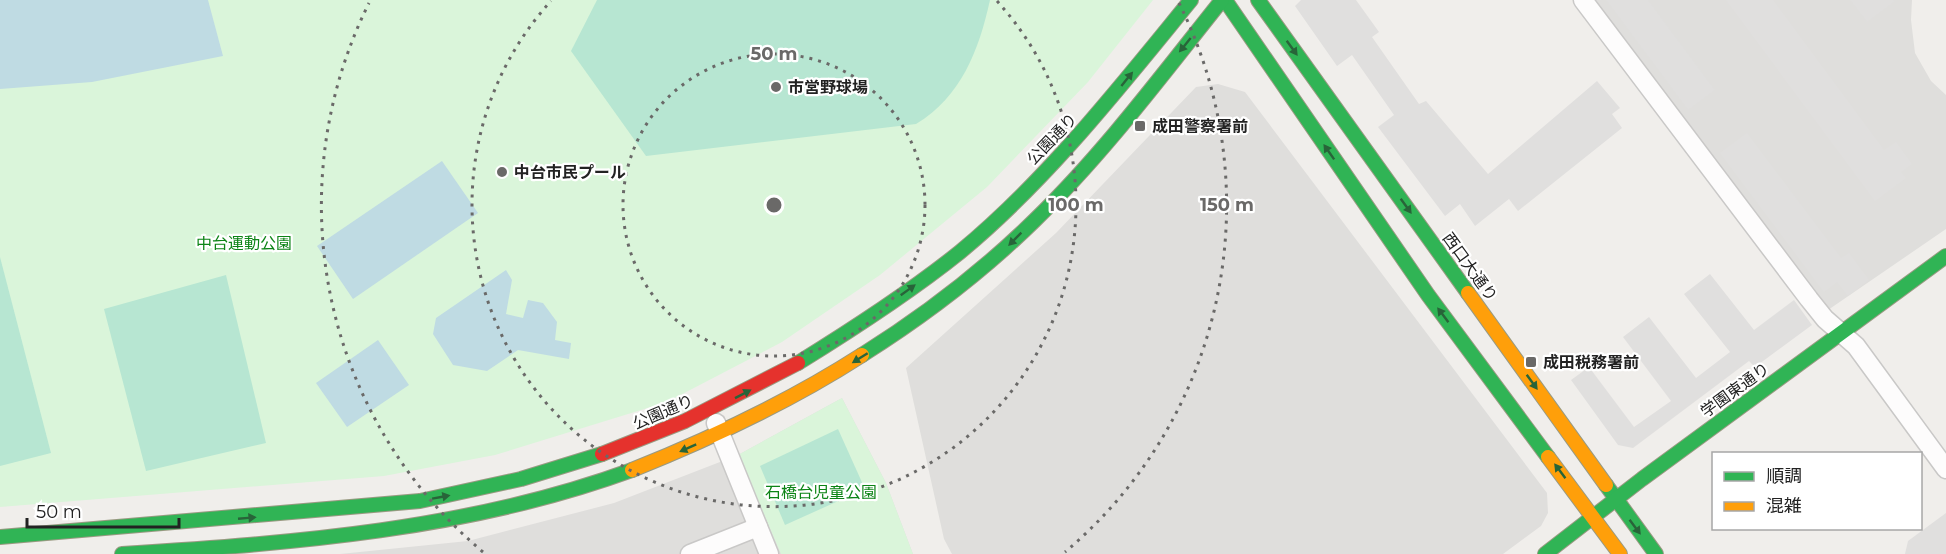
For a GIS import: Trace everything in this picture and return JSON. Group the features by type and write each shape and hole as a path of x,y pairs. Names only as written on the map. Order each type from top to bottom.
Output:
{"street":[{"name":"公園通り","path":"0,537 323,511 412,502 464,493 581,461 641,440 711,410 795,367 842,337 967,245 1089,124 1191,0"},
{"path":"122,554 199,552 328,537 484,514 611,480 768,412 880,345 1007,246 1082,172 1223,0 1428,295 1620,554"},
{"name":"西口大通り","path":"1258,0 1656,554"},
{"path":"1583,0 1809,299 1856,346 1946,469"},
{"name":"学園東通り","path":"1545,554 1946,256"},
{"path":"711,410 769,554"},
{"path":"690,554 758,527"}],"shaded area":[{"path":"1301,0 1356,0 1379,32 1372,37 1419,104 1426,101 1488,174 1597,81 1620,108 1612,114 1622,128 1518,211 1509,199 1475,226 1460,204 1445,216 1378,127 1394,115 1352,55 1337,66 1295,6"},
{"path":"1594,0 1912,0 1911,20 1915,53 1931,81 1946,95 1946,229 1828,310"},
{"path":"1606,0 1648,0 1715,90 1688,110"},
{"path":"1726,0 1773,0 1884,150 1896,142 1912,164 1901,172 1906,178 1875,201"},
{"path":"1850,0 1893,0 1894,2 1867,22"},
{"path":"1218,84 1245,92 1547,493 1548,513 1541,526 1503,554 952,554 944,539 906,368 1056,233 1196,87"},
{"path":"1747,133 1841,258 1849,253 1869,280 1848,296 1837,282 1824,292 1720,153"},
{"path":"1710,274 1754,330 1794,300 1812,325 1755,367 1749,361 1633,448 1618,445 1571,380 1589,367 1634,427 1671,401 1623,337 1649,317 1696,378 1730,352 1684,294"},
{"path":"842,398 886,483 913,554 340,554 468,541 614,503 738,455"},
{"path":"1946,513 1946,554 1905,554 1908,541"}],"green space":[{"name":"中台運動公園","path":"0,0 1153,0 1088,82 987,187 880,275 782,342 667,402 495,455 384,476 0,507"},
{"name":"市営野球場","path":"597,0 990,0 980,37 966,71 945,100 916,124 646,156 571,51"},
{"path":"0,257 51,453 0,466"},
{"path":"226,275 266,443 146,471 104,309"},
{"name":"石橋台児童公園","path":"842,398 886,483 913,554 781,554 738,455"},
{"path":"838,429 865,489 785,525 760,466"}],"water":[{"path":"0,0 208,0 223,56 92,82 0,89"},
{"path":"442,161 478,213 353,299 317,246"},
{"path":"506,270 512,280 506,314 523,318 528,300 543,303 557,322 555,340 571,343 569,359 518,350 487,371 453,365 433,334 436,318"},
{"path":"378,340 409,385 347,427 316,383"}],"traffic: fast":[{"path":"798,363 921,282 992,224 1082,132 1191,0"},
{"path":"862,355 908,325 952,292 1035,220 1109,141 1222,0"},
{"path":"1225,0 1428,295 1548,457"},
{"path":"1258,0 1468,293"},
{"path":"1545,554 1642,479 1946,256"},
{"path":"0,537 420,501 521,479 602,454"},
{"path":"122,554 251,545 444,520 507,507 632,470"},
{"path":"1606,485 1656,554"}],"traffic: slow":[{"path":"1468,293 1606,485"},
{"path":"632,470 750,418 862,355"},
{"path":"1548,457 1620,554"}],"traffic: jam":[{"path":"602,454 685,421 798,363"}],"place":[{"name":"市営野球場","path":"776,87"},
{"name":"成田警察署前","path":"1140,126"},
{"name":"中台市民プール","path":"502,172"},
{"name":"成田税務署前","path":"1531,362"}]}
